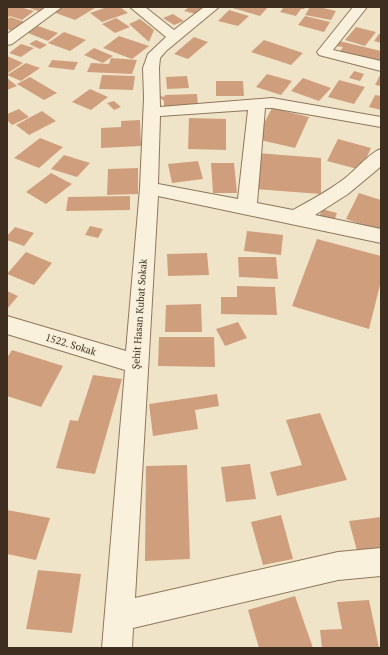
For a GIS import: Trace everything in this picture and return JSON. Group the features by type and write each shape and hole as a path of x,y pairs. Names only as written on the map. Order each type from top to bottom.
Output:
{"street":[{"path":"7,41 55,7"},
{"path":"137,7 174,37"},
{"name":"Şehit Hasan Kubat Sokak","path":"116,648 149,188 152,112 152,57 174,37 212,7"},
{"path":"360,7 324,52 381,66"},
{"path":"152,112 272,103 381,122"},
{"path":"248,207 257,105"},
{"path":"296,217 334,195 368,170 381,155"},
{"path":"149,188 248,207 381,236"},
{"name":"1522. Sokak","path":"7,325 136,364"},
{"path":"119,617 338,566 381,562"}],"building":[{"path":"7,7 20,7 34,11 22,20 10,16 7,18"},
{"path":"27,7 51,7 43,13"},
{"path":"61,7 95,8 75,20 53,12"},
{"path":"107,7 120,7 128,13 102,22 90,13"},
{"path":"189,7 209,7 200,15 184,11"},
{"path":"229,7 268,7 260,16"},
{"path":"284,7 306,7 301,9 296,16 280,12"},
{"path":"310,7 319,7 336,11 331,20 305,15"},
{"path":"229,10 249,16 238,26 218,21"},
{"path":"173,14 184,21 174,25 163,18"},
{"path":"305,16 330,22 324,32 298,25"},
{"path":"10,17 28,23 16,32 7,29 7,20"},
{"path":"116,18 130,27 115,33 102,24"},
{"path":"140,19 154,30 149,42 129,24"},
{"path":"38,26 58,33 48,41 28,33"},
{"path":"356,27 376,32 365,46 345,40"},
{"path":"64,32 86,40 70,51 48,43"},
{"path":"379,34 381,34 381,43 374,41"},
{"path":"119,36 149,46 132,59 103,48"},
{"path":"194,37 208,42 188,59 174,54"},
{"path":"36,40 47,45 40,49 29,44"},
{"path":"264,40 303,53 291,65 251,52"},
{"path":"339,41 381,51 381,61 339,53 343,47 336,46"},
{"path":"21,44 34,48 21,57 9,53"},
{"path":"94,48 113,56 103,63 84,55"},
{"path":"7,56 23,63 8,73"},
{"path":"111,58 137,60 132,74 87,72 91,63 109,64"},
{"path":"52,60 78,62 74,70 48,67"},
{"path":"26,63 40,68 21,81 7,75"},
{"path":"354,71 364,74 360,81 349,78"},
{"path":"381,73 381,86 375,85"},
{"path":"267,74 292,81 281,95 256,87"},
{"path":"102,75 135,76 133,90 99,89"},
{"path":"187,76 189,88 167,89 166,77"},
{"path":"30,77 57,93 44,100 17,84"},
{"path":"7,78 17,86 7,90"},
{"path":"303,78 331,88 319,101 291,91"},
{"path":"339,80 365,87 354,104 328,97"},
{"path":"216,81 243,81 244,96 216,96"},
{"path":"90,89 108,97 91,110 72,102"},
{"path":"197,94 198,107 164,107 164,101 157,95 164,97 165,95"},
{"path":"375,95 381,96 381,110 369,107"},
{"path":"114,101 121,107 114,110 107,103"},
{"path":"272,108 309,117 295,148 256,139"},
{"path":"19,109 29,117 12,125 7,120 7,114"},
{"path":"42,111 56,121 29,135 16,125"},
{"path":"189,118 226,119 226,150 188,149"},
{"path":"140,120 141,146 101,148 101,128 121,127 121,121"},
{"path":"40,138 63,147 39,168 14,158"},
{"path":"338,139 371,148 361,170 327,161"},
{"path":"257,153 321,158 321,194 254,189"},
{"path":"64,155 90,163 77,177 51,169"},
{"path":"198,161 203,179 172,183 168,164"},
{"path":"211,163 234,163 237,193 213,193"},
{"path":"138,168 138,194 107,195 108,169"},
{"path":"51,173 72,184 46,204 26,192"},
{"path":"359,193 381,200 381,231 346,219"},
{"path":"130,196 130,210 66,211 68,197"},
{"path":"322,209 337,213 334,221 319,218"},
{"path":"90,226 103,229 98,238 85,235"},
{"path":"15,227 34,233 24,246 7,240 7,236"},
{"path":"247,231 283,235 281,255 244,251"},
{"path":"317,239 381,256 381,281 369,329 292,306"},
{"path":"26,252 52,263 34,285 7,274"},
{"path":"207,253 209,275 168,276 167,254"},
{"path":"238,257 276,257 278,279 239,277"},
{"path":"237,286 275,287 277,315 221,314 221,297 237,297"},
{"path":"7,291 18,296 7,309"},
{"path":"201,304 202,332 165,332 166,305"},
{"path":"238,322 247,338 225,346 216,329"},
{"path":"159,337 214,337 215,367 158,366"},
{"path":"12,350 63,366 41,407 7,396 7,358"},
{"path":"93,375 122,379 95,474 56,468 70,420 78,421"},
{"path":"217,394 219,406 195,410 198,429 153,436 149,404"},
{"path":"320,413 347,480 277,496 270,472 302,465 286,420"},
{"path":"250,464 256,499 226,502 221,467"},
{"path":"187,465 190,559 145,561 146,466"},
{"path":"7,510 50,518 36,560 7,554"},
{"path":"281,515 293,559 263,565 251,522"},
{"path":"381,517 381,547 357,551 349,521"},
{"path":"38,570 81,574 72,633 26,629"},
{"path":"295,596 313,648 259,648 248,610"},
{"path":"369,600 379,648 322,648 320,630 342,629 337,602"}]}
